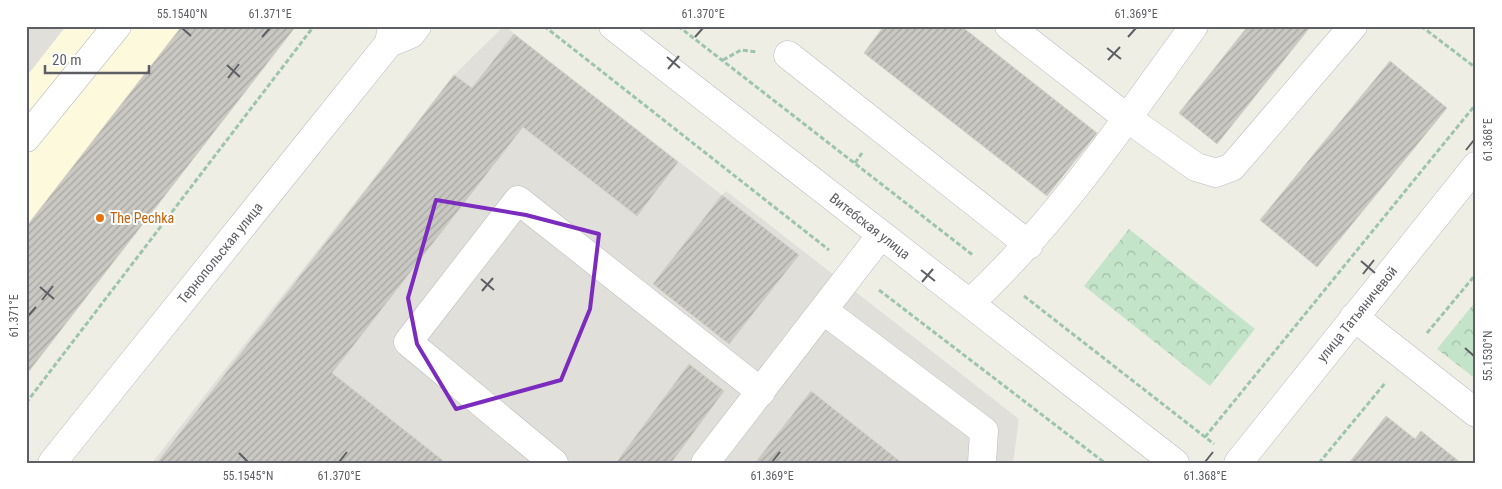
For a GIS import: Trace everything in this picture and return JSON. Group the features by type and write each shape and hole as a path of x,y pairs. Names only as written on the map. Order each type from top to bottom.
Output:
{"street":[{"path":"26,138 118,26"},
{"name":"Тернопольская улица","path":"52,463 390,35 411,34 417,26"},
{"name":"Витебская улица","path":"613,26 1175,463"},
{"path":"1009,26 1127,118 1196,167 1216,173 1232,167 1353,26"},
{"path":"970,303 1029,245 1127,118 1194,26"},
{"path":"788,55 1029,245"},
{"name":"улица Татьяничевой","path":"1238,462 1476,166"},
{"path":"554,463 408,342 518,200 761,392"},
{"path":"705,463 881,235"},
{"path":"823,310 984,431 982,463"},
{"path":"1354,317 1476,413"}],"path":[{"path":"26,403 314,26"},
{"path":"544,26 853,269 1105,463"},
{"path":"678,26 1238,462"},
{"path":"1421,26 1476,68"},
{"path":"1205,437 1476,104"}],"highlighted area":[{"path":"436,200 526,215 599,234 590,309 561,380 456,409 417,344 408,298"}],"shaded area":[{"path":"26,26 66,26 26,77"},
{"path":"66,26 292,26 26,371 26,77"},
{"path":"504,26 507,26 514,34 722,195 726,191 1019,419 1013,463 152,463 454,75"}],"green space":[{"path":"1129,229 1255,329 1210,386 1084,286"},
{"path":"1476,301 1476,379 1437,349"}],"building":[{"path":"182,26 296,26 26,375 26,227"},
{"path":"884,26 961,26 1097,133 1047,196 864,53"},
{"path":"1248,26 1311,26 1217,144 1179,113"},
{"path":"514,34 678,162 637,216 523,127 332,373 446,463 157,463 454,75 472,88"},
{"path":"1390,61 1447,108 1317,267 1260,220"},
{"path":"722,195 799,255 729,344 653,284"},
{"path":"689,364 724,391 671,463 616,463"},
{"path":"811,391 902,463 755,463"},
{"path":"1386,416 1415,439 1421,431 1461,463 1349,463"}],"place":[{"name":"The Pechka","path":"100,218"}]}
